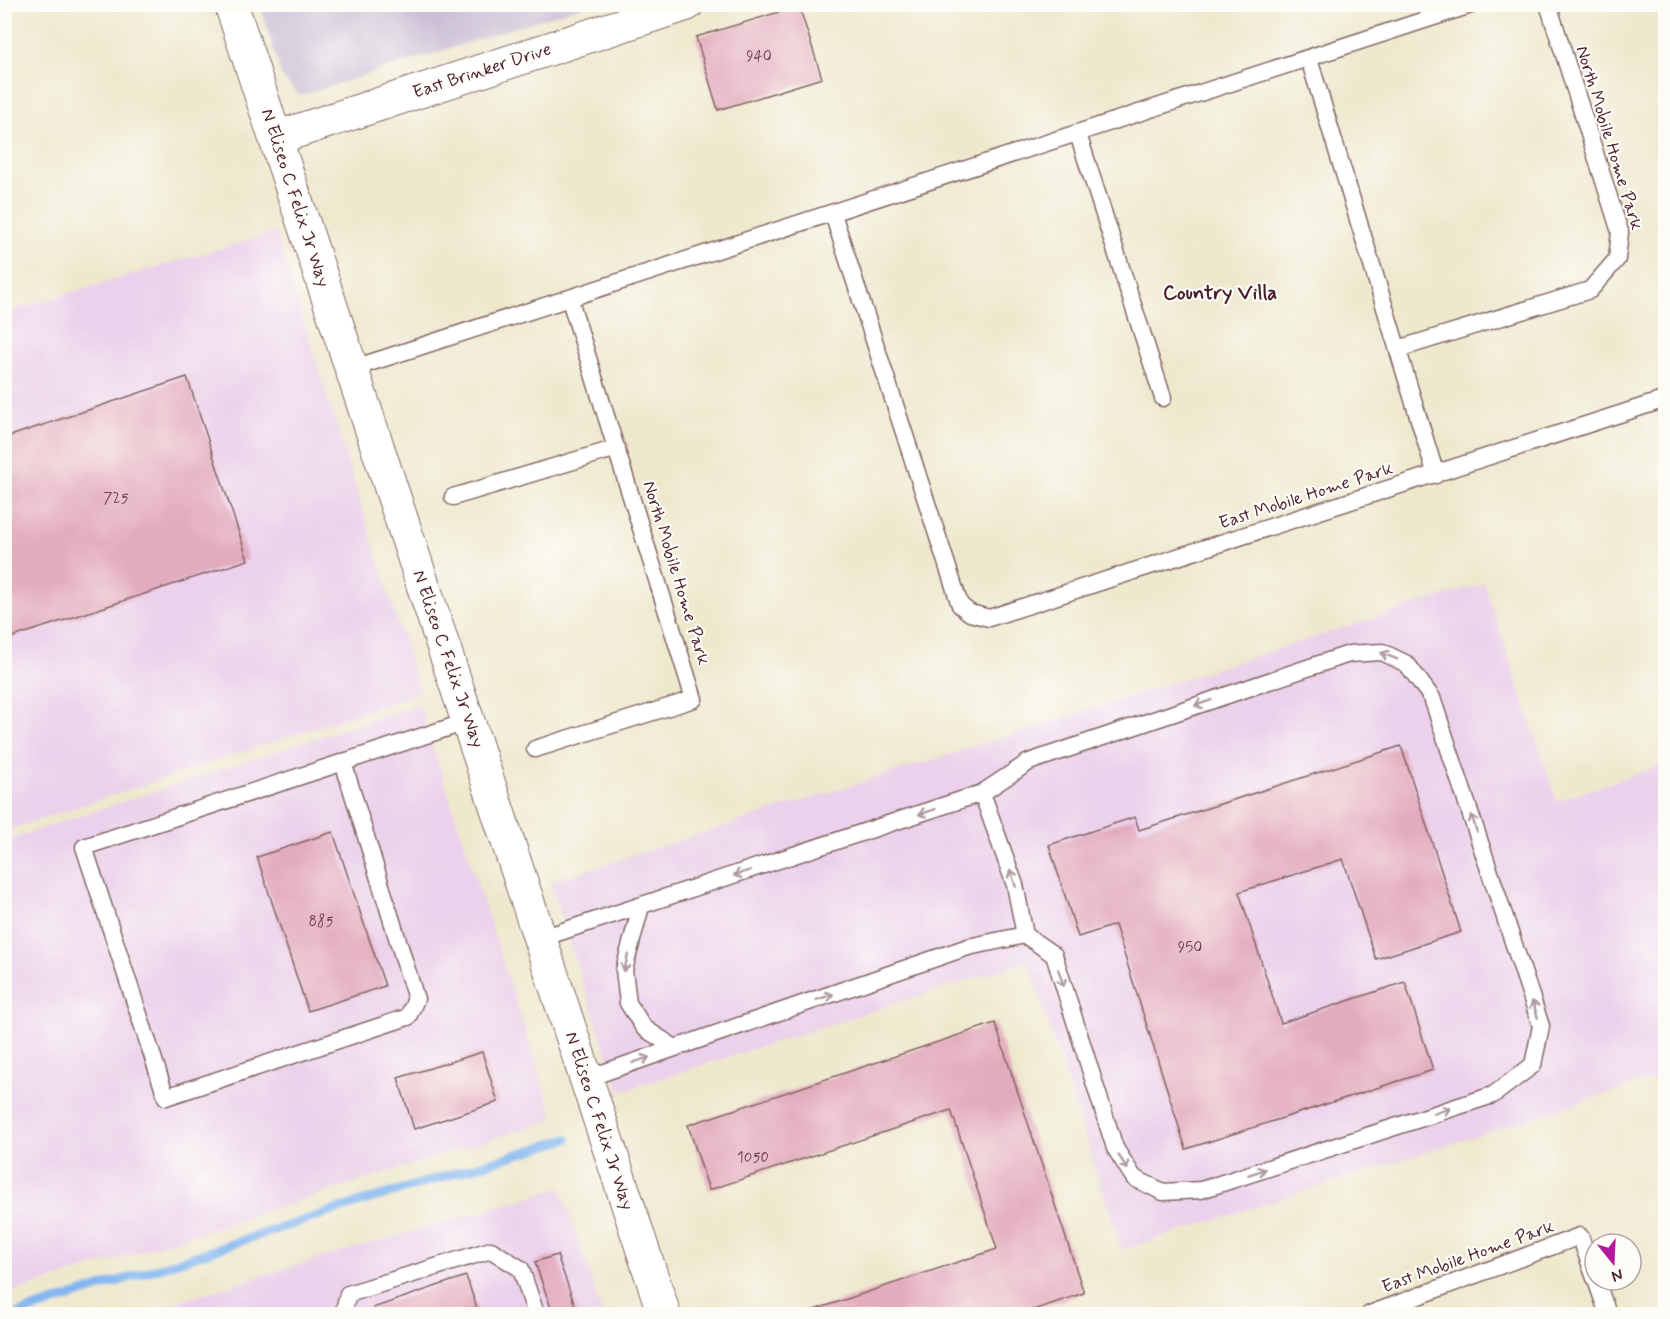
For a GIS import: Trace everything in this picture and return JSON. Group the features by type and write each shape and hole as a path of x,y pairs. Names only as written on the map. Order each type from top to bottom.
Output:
{"street":[{"name":"N Eliseo C Felix Jr Way","path":"231,4 663,1314"},
{"name":"East Brinker Drive","path":"276,138 687,4"}],"lane":[{"path":"351,369 570,300 1474,4"},
{"name":"North Mobile Home Park","path":"1398,350 1590,290 1617,259 1620,232 1548,4"},
{"path":"1309,59 1436,475"},
{"path":"1078,134 1163,398"},
{"name":"East Mobile Home Park","path":"833,214 960,605 970,613 989,618 1665,399"},
{"name":"North Mobile Home Park","path":"536,749 694,699 570,300"},
{"path":"453,498 617,448"},
{"path":"539,939 982,793 1029,762 1349,654 1382,652 1407,664 1432,698 1541,1026 1533,1065 1493,1095 1201,1190 1163,1192 1134,1178 1115,1148 1053,955 1025,935 1015,885 982,793"},
{"path":"343,762 416,999 408,1017 166,1097 84,847 343,762 469,721"},
{"path":"641,906 624,970 628,1003 644,1028 675,1048"},
{"path":"585,1079 968,947 1025,935"},
{"name":"East Mobile Home Park","path":"1370,1314 1580,1236 1583,1245"},
{"path":"343,1314 348,1294 491,1250 521,1269 536,1314"},
{"path":"1600,1292 1608,1314"}],"shaded area":[{"path":"260,4 586,5 300,96 282,77"},
{"path":"276,232 420,693 5,831 5,312"},
{"path":"1484,583 1557,801 1665,764 1665,1075 1122,1250 1028,961 619,1092 550,882"},
{"path":"419,704 554,1119 5,1295 4,841"},
{"path":"561,1188 602,1314 140,1314 270,1273"}],"building":[{"path":"799,6 822,78 718,110 696,37"},
{"path":"187,377 248,560 4,640 4,438"},
{"path":"1401,746 1461,932 1376,959 1343,859 1239,892 1281,1023 1405,982 1433,1070 1186,1149 1115,925 1078,937 1049,845 1135,817 1139,830"},
{"path":"333,832 385,986 308,1011 257,857"},
{"path":"995,1023 1084,1293 1021,1314 802,1314 997,1249 951,1110 709,1190 688,1125"},
{"path":"482,1052 498,1102 414,1129 398,1078"},
{"path":"557,1255 578,1314 553,1314 535,1262"},
{"path":"466,1276 479,1314 375,1314 373,1308"}],"waterway":[{"path":"18,1314 354,1204 567,1139"}],"district":[{"name":"Country Villa","path":"1220,293"}]}
